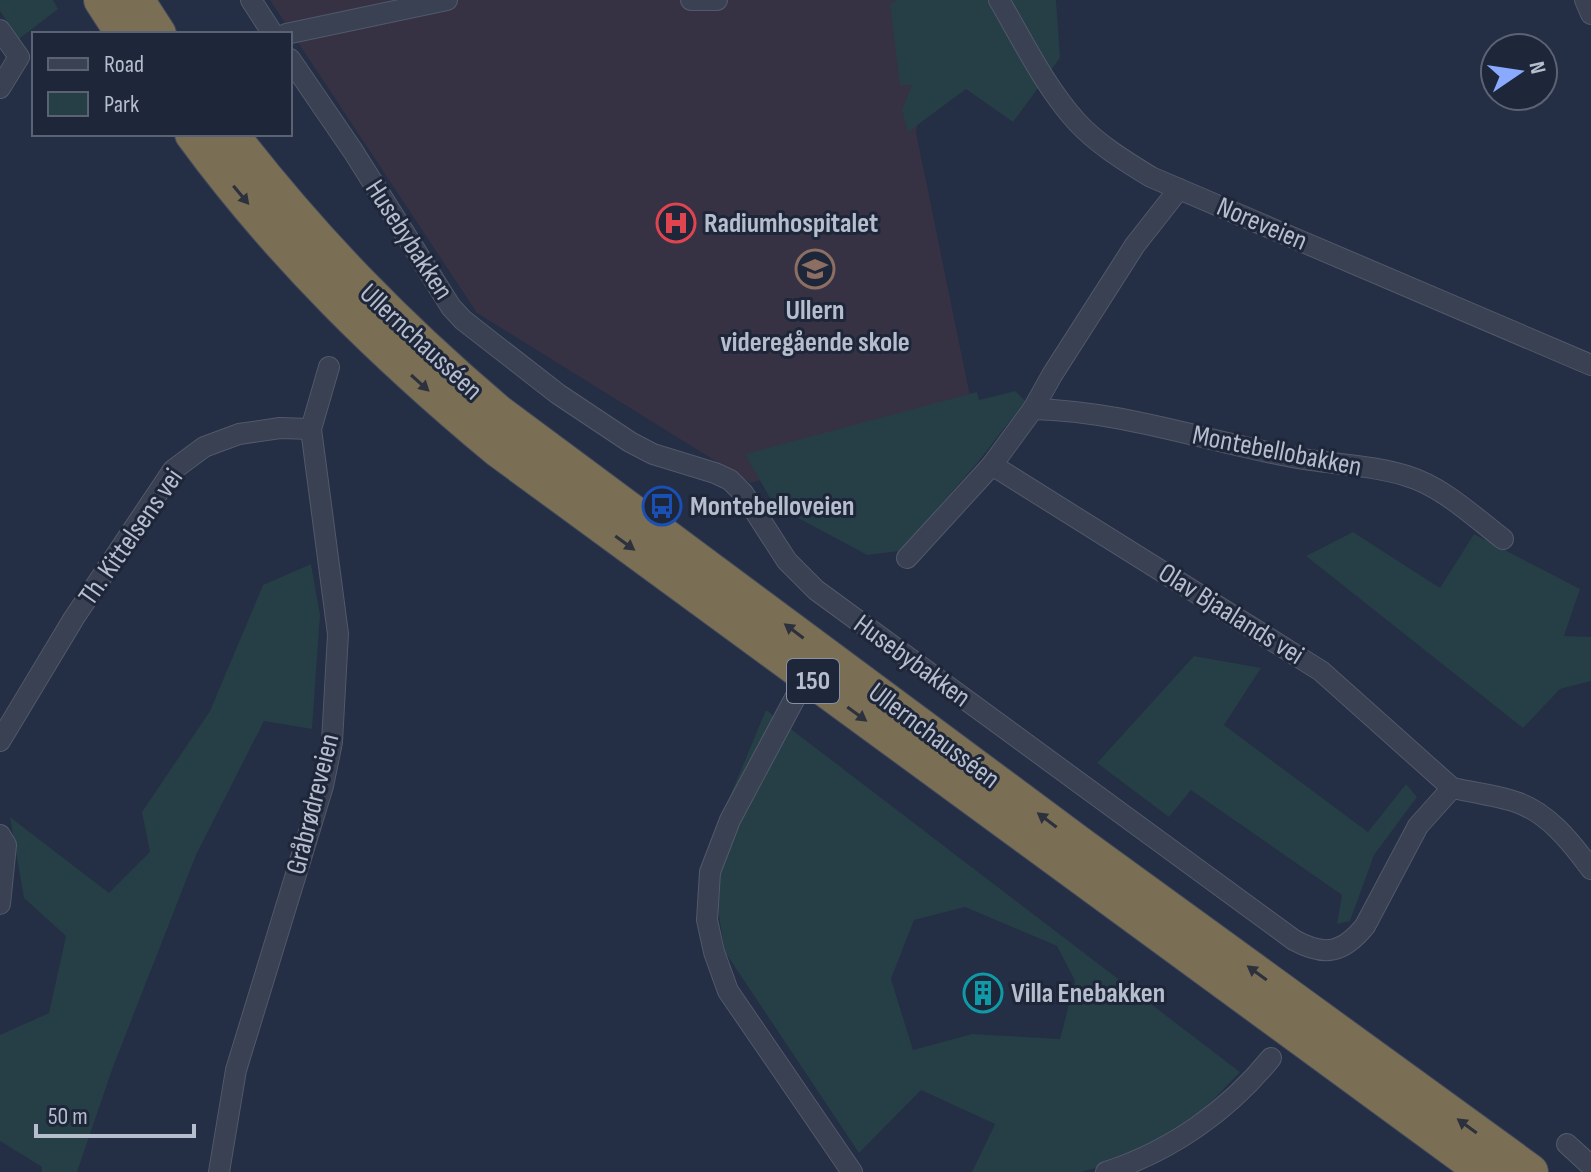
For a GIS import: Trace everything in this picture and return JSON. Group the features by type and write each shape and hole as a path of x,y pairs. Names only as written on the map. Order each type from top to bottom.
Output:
{"highway":[{"path":"102,0 123,32"},
{"path":"136,0 157,32"},
{"name":"Ullernchausséen","path":"195,136 266,225 347,314 420,383 498,449 1485,1172"},
{"name":"Ullernchausséen","path":"232,136 298,218 372,299 497,412 1084,848 1530,1172"}],"street":[{"path":"251,0 272,32"},
{"path":"292,33 447,0"},
{"path":"691,0 717,0"},
{"name":"Noreveien","path":"999,0 1041,74 1077,123 1116,155 1151,177 1591,365"},
{"path":"1585,0 1591,14"},
{"path":"0,30 19,57 0,88"},
{"name":"Husebybakken","path":"292,62 353,151 451,307 477,333 558,394 630,442 653,454 730,480 743,493 787,561 809,585 1294,940 1306,947 1330,951 1353,940 1372,915 1418,826 1452,788"},
{"path":"907,558 992,465 1033,409 1135,245 1179,189"},
{"path":"311,429 329,367"},
{"name":"Montebellobakken","path":"1033,409 1073,410 1112,416 1289,457 1408,476 1447,495 1503,539"},
{"name":"Th. Kittelsens vei","path":"0,741 74,618 173,470 204,447 239,434 280,428 311,429"},
{"name":"Gråbrødreveien","path":"219,1172 236,1070 323,786 332,742 338,634 311,429"},
{"name":"Olav Bjaalands vei","path":"992,465 1321,671 1452,788"},
{"path":"795,698 725,833 710,872 707,920 728,991 852,1172"},
{"path":"1452,788 1515,801 1543,817 1570,841 1591,869"},
{"path":"0,835 6,845 0,904"},
{"path":"1106,1172 1142,1167 1218,1113 1253,1081 1271,1058"},
{"path":"1567,1144 1591,1166"}],"shaded area":[{"name":"Radiumhospitalet","path":"270,0 938,0 916,132 973,411 751,483 477,313"}],"green space":[{"path":"0,0 53,0 58,9 19,39 0,11"},
{"path":"899,0 1056,0 1060,58 1013,122 966,89 908,132 902,110 912,85 900,85 890,3"},
{"path":"1015,391 1025,401 979,461 900,551 867,555 774,505 745,454 977,392 979,400"},
{"path":"1353,532 1440,588 1474,534 1580,589 1564,636 1591,637 1591,681 1560,689 1523,728 1306,556"},
{"path":"311,564 320,615 312,729 264,721 196,855 113,1067 77,1172 42,1172 42,1167 0,1141 0,1035 49,1013 66,936 24,898 10,817 109,893 150,852 142,812 210,711 263,585"},
{"path":"1194,656 1261,668 1224,725 1368,832 1406,784 1417,797 1374,855 1350,921 1337,924 1342,895 1191,790 1169,817 1097,763"},
{"path":"766,710 1240,1072 1193,1121 1104,1166 1080,1172 972,1172 995,1124 921,1090 859,1153 725,952 713,880 720,820","holes":["965,907 1057,946 1075,981 1060,1039 972,1034 913,1050 891,979 914,920"]}],"place":[{"name":"Radiumhospitalet","path":"676,223"},
{"name":"Ullern videregående skole","path":"815,269"},
{"name":"Montebelloveien","path":"662,506"},
{"name":"Villa Enebakken","path":"983,993"}]}
